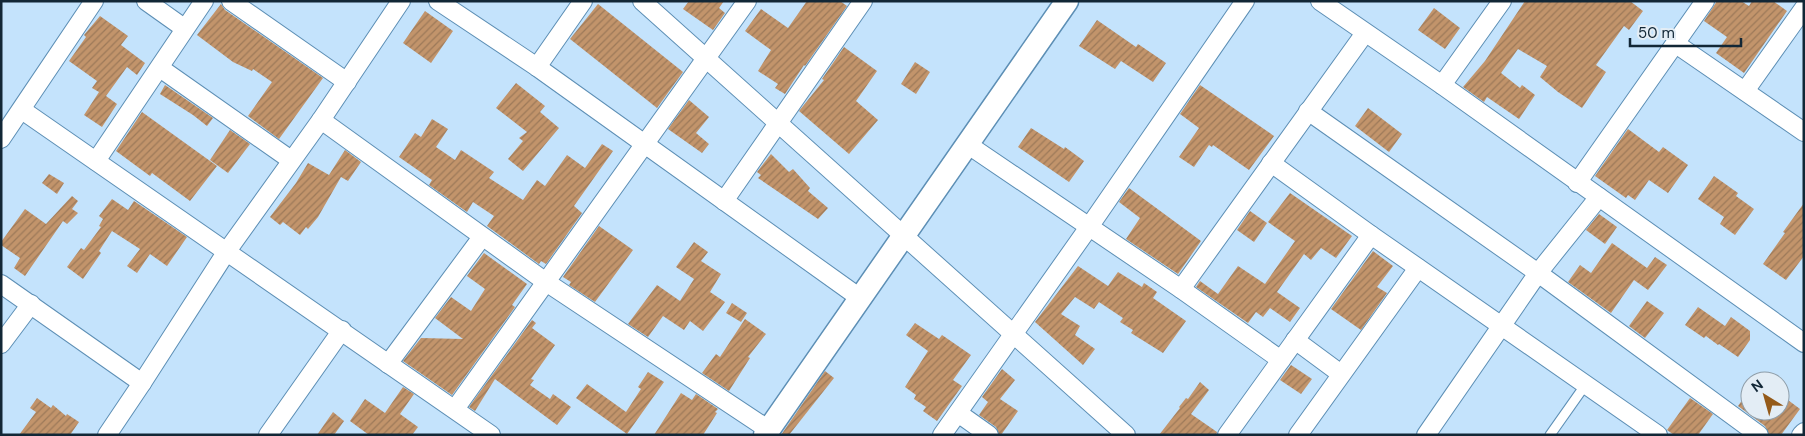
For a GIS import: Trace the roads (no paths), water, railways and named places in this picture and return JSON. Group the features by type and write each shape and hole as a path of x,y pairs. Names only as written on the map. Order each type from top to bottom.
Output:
{"street":[{"path":"1,139 94,1"},
{"path":"146,1 184,28"},
{"path":"96,161 204,1"},
{"path":"231,1 347,82"},
{"path":"106,435 142,383 227,251 321,120 401,1"},
{"path":"438,1 537,67 860,298"},
{"path":"537,67 583,1"},
{"path":"642,1 1126,435"},
{"path":"455,409 747,1"},
{"path":"724,201 863,1"},
{"path":"321,120 546,282 767,432 1067,1"},
{"path":"942,435 1090,227 1245,1"},
{"path":"1442,86 1502,1"},
{"path":"1577,183 1705,1"},
{"path":"1326,3 1365,33 1804,343"},
{"path":"1745,90 1804,8"},
{"path":"1181,290 1365,33"},
{"path":"1676,44 1804,132"},
{"path":"160,68 292,160"},
{"path":"22,110 491,435"},
{"path":"1308,111 1538,273 1760,435"},
{"path":"967,144 1090,227 1280,360"},
{"path":"1271,163 1418,268 1586,384 1636,428 1658,435"},
{"path":"1427,434 1538,273 1599,197"},
{"path":"1227,435 1371,235"},
{"path":"388,364 482,237"},
{"path":"1298,435 1418,268"},
{"path":"1,284 142,383"},
{"path":"1,344 31,304"},
{"path":"268,435 342,330"},
{"path":"1295,340 1341,374"},
{"path":"958,413 989,435"},
{"path":"1801,435 1804,432"}],"lane":[{"path":"1550,435 1586,384"}]}
